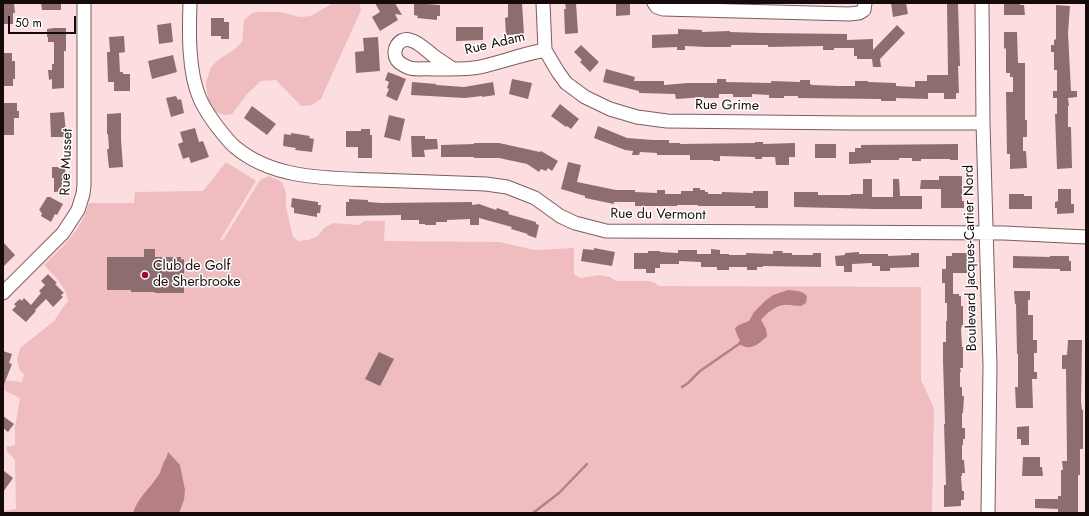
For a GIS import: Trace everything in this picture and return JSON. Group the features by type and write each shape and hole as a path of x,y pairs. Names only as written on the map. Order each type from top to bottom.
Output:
{"street":[{"name":"Rue Musset","path":"3,293 63,233 81,204 84,185 84,3"},
{"name":"Rue du Vermont","path":"190,3 190,54 193,77 199,98 210,117 235,147 266,166 281,171 327,178 486,184 507,187 535,198 560,216 575,223 606,231 1004,233 1086,237"},
{"name":"Rue Grime","path":"543,3 545,50 566,83 585,97 610,109 637,117 667,121 983,123"},
{"path":"654,3 657,7 663,9 859,14 864,10 865,3"},
{"name":"Boulevard Jacques-Cartier Nord","path":"982,3 983,123 990,366 988,513"},
{"name":"Rue Adam","path":"453,69 479,67 545,50"}],"shaded area":[{"path":"333,3 359,3 361,10 321,99 312,105 301,106 276,80 261,81 247,94 232,114 225,115 215,112 208,99 206,82 211,67 242,42 244,20 252,13 260,12 280,12 300,17 311,16"},
{"path":"226,162 256,181 220,240 223,240 260,180 269,176 282,182 286,192 286,207 293,237 299,241 308,240 318,236 324,228 333,223 359,225 365,221 385,221 384,241 500,242 535,250 574,248 574,274 580,278 600,275 610,277 617,281 648,281 659,286 921,287 921,380 934,408 932,513 3,513 3,511 16,509 15,460 7,451 6,447 15,445 15,427 20,398 3,390 3,380 22,382 24,374 20,371 17,359 20,348 54,321 66,303 68,303 63,287 44,265 64,246 76,230 84,217 89,203 134,203 135,192 203,191"},
{"path":"788,290 798,291 805,294 807,296 806,303 801,306 781,305 775,308 761,320 766,329 767,336 764,339 757,345 750,347 742,346 738,343 740,341 735,328 749,321 754,312 773,295"},
{"path":"168,452 180,465 185,490 184,500 179,513 133,513 141,498 159,474"}],"building":[{"path":"3,3 14,3 15,13 13,13 13,24 3,24"},
{"path":"41,3 61,3 61,10 42,10"},
{"path":"375,3 395,3 402,15 395,14 398,20 380,31 372,17 380,12"},
{"path":"414,3 440,5 440,16 437,16 437,20 417,18 418,16 414,15"},
{"path":"508,3 522,3 524,34 506,35 505,18 508,17"},
{"path":"565,3 576,3 578,33 565,34"},
{"path":"616,3 630,3 630,15 616,16"},
{"path":"891,3 906,3 908,14 893,17"},
{"path":"947,3 958,3 960,66 958,66 959,93 956,93 956,99 944,99 944,93 928,93 928,99 896,98 896,101 881,101 881,99 798,98 798,96 769,98 769,95 752,94 752,97 733,97 733,94 719,94 719,98 704,97 676,99 675,94 639,93 639,91 603,82 606,69 635,77 634,81 664,81 664,85 717,83 717,79 726,79 726,82 771,83 771,81 800,82 800,80 810,80 810,84 812,85 839,86 855,86 855,81 868,81 896,83 896,86 915,87 915,81 927,81 927,75 948,75"},
{"path":"1004,3 1020,3 1020,5 1024,5 1025,15 1004,15"},
{"path":"1056,5 1070,6 1068,33 1071,91 1077,91 1077,97 1068,98 1068,127 1071,127 1072,168 1057,169 1055,114 1057,114 1057,98 1053,98 1053,91 1057,91 1057,70 1054,70 1054,52 1051,52 1051,45 1054,45 1054,40 1056,39"},
{"path":"211,18 224,18 224,22 229,22 229,39 221,39 221,36 211,36"},
{"path":"171,23 173,42 159,44 157,25"},
{"path":"897,25 905,33 880,59 881,67 873,67 872,59 857,59 857,56 854,56 854,48 834,48 834,50 823,50 823,46 768,47 768,45 731,45 731,47 685,46 685,50 677,50 677,47 652,48 652,35 678,34 678,29 702,30 702,32 730,31 847,34 847,40 873,39 873,50"},
{"path":"456,27 483,27 483,40 456,41"},
{"path":"66,28 66,51 64,51 64,88 52,89 52,79 49,80 48,70 52,70 52,64 54,64 54,42 48,42 47,29"},
{"path":"1004,32 1017,32 1018,63 1025,63 1025,120 1027,120 1027,137 1023,137 1023,151 1026,151 1027,168 1010,169 1010,154 1007,154 1006,92 1013,92 1013,77 1010,77 1010,73 1006,73 1006,48 1004,49"},
{"path":"124,36 125,52 119,53 120,72 123,72 123,74 130,74 130,91 114,91 114,82 108,82 107,52 110,52 109,37"},
{"path":"378,37 380,71 356,73 355,52 364,51 363,38"},
{"path":"581,45 599,62 590,72 580,62 582,60 574,52"},
{"path":"3,53 12,53 12,61 15,61 15,79 13,79 13,86 4,86"},
{"path":"173,55 177,72 152,79 148,61"},
{"path":"388,72 406,79 397,101 386,96 389,89 387,88 389,82 385,80"},
{"path":"512,79 532,83 528,99 509,94"},
{"path":"412,82 464,87 493,82 495,95 465,98 411,95"},
{"path":"176,96 178,100 181,99 184,113 171,117 166,98"},
{"path":"3,103 17,103 19,118 14,118 14,135 3,135"},
{"path":"560,104 579,119 571,129 551,116"},
{"path":"252,106 276,124 267,135 244,118"},
{"path":"64,112 66,133 64,133 64,137 51,137 50,113"},
{"path":"121,113 123,167 109,168 107,149 109,149 107,114"},
{"path":"389,115 405,119 400,141 384,137"},
{"path":"598,126 627,138 669,140 669,143 680,144 755,142 763,142 763,144 795,143 795,157 789,157 789,165 776,165 775,157 762,157 762,159 755,159 755,157 720,156 720,161 713,161 690,160 690,155 657,155 657,153 640,152 639,155 632,155 633,151 625,150 594,138"},
{"path":"195,128 199,142 203,141 209,157 191,163 189,157 183,159 178,144 183,142 180,132"},
{"path":"361,129 370,129 370,135 372,135 372,158 358,158 358,147 346,147 346,131 361,131"},
{"path":"291,133 310,136 309,138 314,139 312,152 295,150 296,148 283,146 284,134 291,135"},
{"path":"411,136 425,136 425,139 437,139 438,149 424,150 425,157 412,157"},
{"path":"499,143 541,151 558,161 552,171 548,168 546,171 541,169 539,172 527,164 499,158 441,157 441,145"},
{"path":"815,144 836,144 836,158 815,158"},
{"path":"958,144 958,160 921,159 921,161 912,161 912,158 899,158 899,160 871,160 871,163 849,164 849,152 855,152 855,148 861,148 861,145"},
{"path":"568,162 581,165 577,182 616,190 635,190 635,192 657,193 657,190 665,190 665,194 681,194 681,191 693,191 693,188 705,190 708,194 722,194 722,192 753,193 753,191 768,191 768,208 755,208 755,206 698,205 635,206 635,202 614,202 614,204 585,198 585,196 561,189"},
{"path":"52,167 65,167 66,191 54,192"},
{"path":"939,176 962,176 962,201 964,201 964,208 941,208 941,189 920,189 921,180 939,180"},
{"path":"863,179 872,179 872,197 893,197 893,179 899,179 900,196 922,196 922,209 794,207 794,192 818,192 818,195 863,194"},
{"path":"1058,189 1071,189 1071,204 1074,204 1074,213 1057,214 1055,202 1058,201"},
{"path":"1009,194 1024,194 1024,196 1032,196 1032,209 1009,209"},
{"path":"47,197 50,197 63,204 51,222 41,216 42,213 39,210"},
{"path":"292,198 318,202 318,205 321,205 320,213 317,213 317,217 294,213 294,208 291,207"},
{"path":"349,199 368,200 368,202 381,203 472,202 472,205 479,204 496,210 497,208 509,212 508,214 536,222 536,224 539,225 536,238 511,229 512,227 479,218 479,225 470,225 470,219 447,220 447,222 436,222 436,225 425,225 419,224 419,220 401,220 401,215 346,216 346,202 349,202"},
{"path":"3,242 15,255 3,267"},
{"path":"594,248 615,252 612,266 581,261 583,249 594,250"},
{"name":"Club de Golf de Sherbrooke","path":"144,249 155,249 155,257 181,257 181,260 184,259 184,293 107,290 107,257 144,257"},
{"path":"711,249 720,250 720,254 729,255 746,255 746,253 773,254 773,251 783,251 782,253 792,253 792,255 813,255 813,253 821,253 821,267 763,266 757,267 757,270 747,270 747,267 729,267 729,270 717,270 717,267 701,267 701,262 679,261 679,264 660,264 660,268 655,268 655,273 646,273 646,269 634,269 634,253 660,251 678,253 678,250 697,250 697,254 711,254"},
{"path":"859,252 859,254 888,254 888,256 911,255 911,253 919,253 919,267 890,268 890,271 880,271 880,266 872,266 872,263 852,264 852,272 844,272 844,266 836,266 835,256 845,255 845,253"},
{"path":"952,253 967,253 967,273 953,273 953,294 959,294 959,296 961,296 961,306 963,306 963,325 961,329 963,368 960,368 960,387 962,387 962,396 964,396 962,428 965,428 965,439 963,439 962,445 962,460 964,460 965,473 962,473 961,476 964,500 961,500 961,506 944,507 944,485 946,485 943,342 946,342 947,303 945,303 945,283 942,283 942,269 946,269 946,256 952,256"},
{"path":"1013,256 1069,256 1069,261 1071,261 1071,271 1060,271 1060,269 1013,268"},
{"path":"48,274 64,293 61,295 63,297 53,307 46,299 26,322 12,310 16,306 14,304 20,299 22,301 24,298 31,305 41,293 39,291 45,285 41,281"},
{"path":"1014,291 1030,291 1030,300 1028,300 1028,315 1033,315 1033,340 1037,340 1037,353 1034,353 1034,372 1037,372 1037,379 1032,379 1033,408 1016,408 1015,387 1018,387 1018,354"},
{"path":"1068,340 1082,340 1081,402 1083,410 1083,449 1080,449 1078,513 1058,513 1058,509 1035,508 1035,499 1058,499 1058,496 1061,496 1061,470 1063,470 1062,461 1067,461 1066,369 1062,369 1062,355 1067,355"},
{"path":"3,351 12,354 9,363 12,364 3,387"},
{"path":"379,352 394,359 380,386 365,379"},
{"path":"3,416 14,424 8,432 3,428"},
{"path":"1029,426 1029,445 1021,445 1021,439 1017,439 1017,427"},
{"path":"1023,457 1040,457 1040,467 1042,467 1043,476 1022,476"},
{"path":"3,470 13,478 3,492"}],"waterway":[{"path":"682,387 700,371 739,344"},
{"path":"533,513 559,493 587,464"}],"place":[{"name":"Club de Golf de Sherbrooke","path":"145,275"}]}
